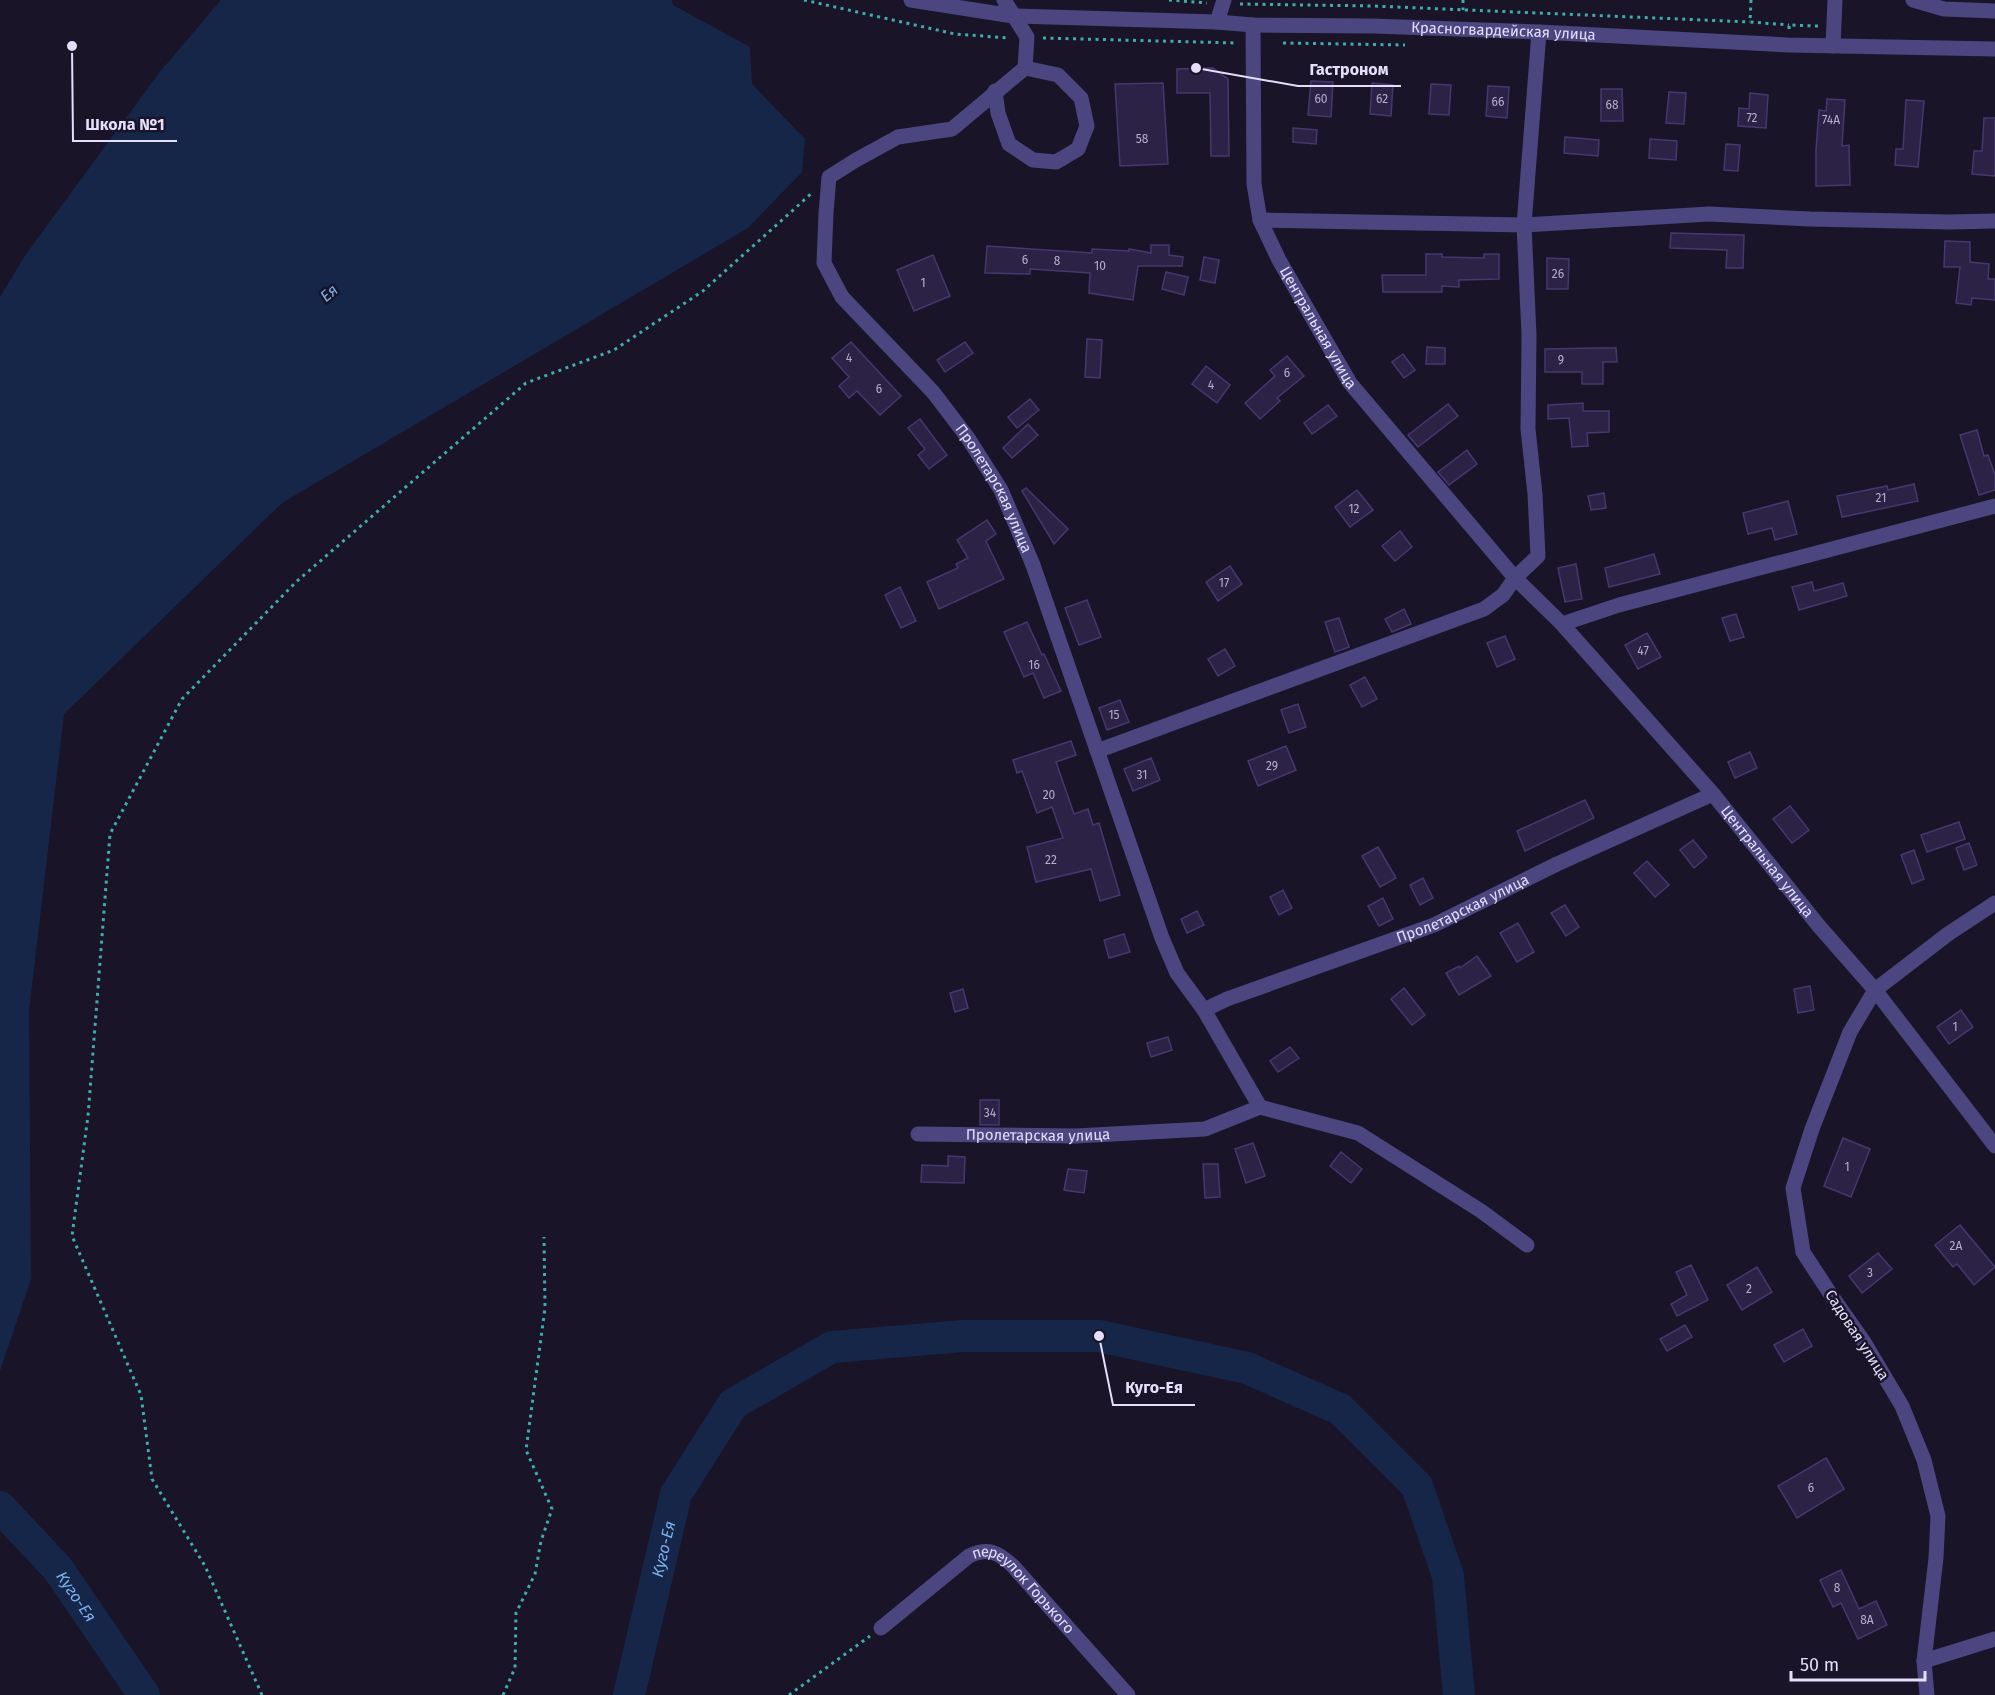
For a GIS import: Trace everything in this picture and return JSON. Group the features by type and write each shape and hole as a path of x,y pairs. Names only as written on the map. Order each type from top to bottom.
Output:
{"street":[{"name":"Красногвардейская улица","path":"911,0 1013,16 1539,32 1833,46 1995,49"},
{"path":"829,177 898,137 952,129 1025,68 1027,37 1004,0"},
{"path":"1833,46 1834,0"},
{"path":"1913,0 1944,9 1995,11"},
{"path":"1217,22 1224,2"},
{"name":"Центральная улица","path":"1253,25 1254,184 1260,220 1279,260 1350,383 1515,578 1562,624 1713,794 1818,925 1875,990 1995,1146"},
{"path":"1097,751 1484,609 1503,595 1515,578 1538,556 1528,429 1529,335 1524,225 1539,32"},
{"path":"995,91 998,113 1009,144 1033,160 1056,162 1078,149 1087,126 1081,98 1058,75 1025,68"},
{"name":"Пролетарская улица","path":"829,177 825,213 824,263 842,297 933,393 968,438 1001,490 1033,564 1162,939 1177,973 1204,1010 1260,1107 1205,1129 1076,1136 918,1134"},
{"path":"1260,220 1524,225 1709,214 1810,219 1995,220"},
{"path":"1562,624 1619,605 1995,506"},
{"name":"Пролетарская улица","path":"1204,1010 1238,995 1434,924 1557,864 1713,794"},
{"path":"1875,990 1948,934 1995,903"},
{"name":"Садовая улица","path":"1875,990 1850,1032 1812,1129 1793,1188 1803,1252 1864,1341 1902,1406 1924,1460 1938,1516 1936,1558 1924,1661 1927,1695"},
{"path":"1260,1107 1358,1133 1481,1211 1527,1245"},
{"name":"переулок Горького","path":"881,1628 969,1556 978,1552 999,1554 1013,1566 1128,1695"},
{"path":"1924,1661 1995,1639"}],"path":[{"path":"804,0 956,34 1027,37"},
{"path":"1169,0 1463,10 1789,25"},
{"path":"1463,0 1463,10"},
{"path":"1750,22 1751,0"},
{"path":"262,1695 205,1566 152,1479 141,1395 72,1236 87,1116 110,834 182,699 296,582 526,383 614,350 703,291 829,177"},
{"path":"503,1695 515,1668 516,1613 535,1575 541,1541 552,1509 526,1450 545,1308 544,1237"},
{"path":"789,1695 881,1628"}],"water":[{"name":"Ея","path":"221,0 672,0 673,5 750,47 752,84 805,139 802,172 748,228 282,503 64,714 29,1011 31,1279 0,1371 0,297 26,254 159,73"}],"building":[{"path":"1213,68 1228,79 1229,156 1211,156 1210,93 1177,93 1177,69"},
{"path":"1311,81 1333,82 1331,117 1308,115"},
{"path":"1163,83 1168,164 1120,166 1115,84"},
{"path":"1372,83 1393,85 1391,116 1370,114"},
{"path":"1431,84 1451,85 1449,115 1429,114"},
{"path":"1488,86 1509,87 1507,118 1486,116"},
{"path":"1601,89 1622,89 1623,121 1601,121"},
{"path":"1669,92 1686,93 1684,124 1666,123"},
{"path":"1750,93 1768,95 1766,128 1738,126 1739,108 1749,109"},
{"path":"1827,99 1845,100 1842,146 1849,145 1850,185 1816,186 1819,110 1826,111"},
{"path":"1906,100 1924,101 1918,167 1895,165 1896,149 1903,149"},
{"path":"1984,118 1995,118 1995,176 1972,174 1974,151 1982,151"},
{"path":"1293,128 1317,130 1316,144 1293,142"},
{"path":"1565,137 1599,140 1598,156 1564,153"},
{"path":"1650,139 1677,141 1676,160 1649,158"},
{"path":"1726,144 1740,145 1738,171 1724,170"},
{"path":"1671,233 1744,235 1743,268 1726,268 1727,250 1670,248"},
{"path":"1945,241 1970,242 1970,262 1989,264 1988,279 1995,279 1995,300 1972,298 1971,305 1956,303 1960,267 1944,267"},
{"path":"1151,245 1169,245 1169,255 1183,257 1182,266 1138,266 1133,300 1089,293 1090,273 1030,269 1030,274 985,273 987,246 1092,253 1092,249 1129,251 1129,249 1151,253"},
{"path":"1426,254 1442,254 1442,257 1484,258 1484,254 1499,254 1499,279 1459,280 1459,287 1442,286 1442,292 1383,292 1382,275 1426,275"},
{"path":"933,255 950,296 914,311 897,270"},
{"path":"1204,257 1219,260 1215,283 1200,280"},
{"path":"1547,258 1569,259 1568,289 1547,289"},
{"path":"1166,272 1188,277 1184,295 1162,289"},
{"path":"1087,339 1102,340 1100,378 1085,377"},
{"path":"851,342 901,396 880,415 857,391 849,398 839,386 849,377 832,358"},
{"path":"965,342 973,353 945,372 937,360"},
{"path":"1427,347 1445,348 1445,364 1426,364"},
{"path":"1616,348 1617,362 1603,362 1603,384 1582,384 1582,372 1545,372 1545,349"},
{"path":"1403,354 1415,370 1404,378 1392,362"},
{"path":"1287,356 1304,376 1277,398 1280,401 1260,419 1245,403 1275,376 1270,370"},
{"path":"1206,366 1230,385 1217,403 1192,384"},
{"path":"1030,399 1039,410 1017,428 1008,417"},
{"path":"1583,403 1583,411 1609,411 1609,432 1587,433 1588,446 1572,447 1569,418 1548,419 1548,405"},
{"path":"1448,404 1458,416 1418,447 1408,435"},
{"path":"1328,405 1337,416 1312,434 1304,423"},
{"path":"920,419 947,455 929,469 918,455 925,449 908,428"},
{"path":"1028,424 1038,435 1012,458 1003,448"},
{"path":"1977,430 1984,456 1988,455 1995,475 1995,490 1979,495 1960,435"},
{"path":"1467,450 1477,464 1449,485 1438,472"},
{"path":"1914,484 1918,501 1842,517 1837,496 1887,486 1888,490"},
{"path":"1026,488 1068,529 1054,544 1022,491"},
{"path":"1357,490 1373,510 1350,527 1335,507"},
{"path":"1604,493 1606,508 1591,510 1588,496"},
{"path":"1788,501 1797,534 1775,540 1772,528 1748,534 1743,513"},
{"path":"987,520 996,534 986,541 1004,579 939,609 927,582 958,568 956,564 968,558 957,540"},
{"path":"1400,531 1412,547 1395,561 1382,546"},
{"path":"1654,554 1660,574 1609,587 1605,568"},
{"path":"1576,564 1582,599 1565,602 1558,568"},
{"path":"1230,566 1242,584 1218,601 1206,582"},
{"path":"1812,582 1814,591 1843,583 1847,596 1799,610 1792,587"},
{"path":"900,587 916,621 901,628 885,595"},
{"path":"1087,600 1101,637 1079,645 1065,608"},
{"path":"1404,609 1411,624 1392,632 1385,619"},
{"path":"1736,614 1744,637 1730,641 1722,618"},
{"path":"1339,618 1349,647 1335,652 1325,622"},
{"path":"1027,622 1061,691 1044,698 1033,673 1024,677 1004,632"},
{"path":"1647,633 1661,657 1638,669 1625,645"},
{"path":"1505,636 1515,659 1497,667 1487,643"},
{"path":"1225,649 1235,666 1218,676 1208,659"},
{"path":"1365,677 1377,699 1362,707 1350,685"},
{"path":"1120,700 1129,722 1107,730 1099,708"},
{"path":"1298,704 1306,727 1289,733 1281,710"},
{"path":"1071,741 1076,755 1056,762 1074,814 1088,809 1093,825 1099,823 1120,895 1100,901 1091,869 1036,882 1027,847 1063,838 1052,807 1037,813 1022,771 1017,773 1013,760"},
{"path":"1286,746 1296,770 1258,786 1248,761"},
{"path":"1750,752 1757,768 1735,778 1728,762"},
{"path":"1151,758 1160,780 1133,791 1124,769"},
{"path":"1585,800 1594,818 1525,851 1517,831"},
{"path":"1790,806 1809,830 1792,843 1773,819"},
{"path":"1959,822 1965,839 1927,852 1921,835"},
{"path":"1693,840 1707,857 1694,868 1680,850"},
{"path":"1969,843 1977,865 1964,870 1956,848"},
{"path":"1378,847 1396,878 1380,887 1362,856"},
{"path":"1914,850 1924,879 1912,884 1901,855"},
{"path":"1647,861 1669,885 1655,897 1634,873"},
{"path":"1423,878 1433,898 1420,905 1410,885"},
{"path":"1283,890 1292,908 1279,915 1270,897"},
{"path":"1383,898 1393,919 1379,926 1368,906"},
{"path":"1565,905 1579,927 1566,936 1551,913"},
{"path":"1197,911 1204,925 1187,933 1181,919"},
{"path":"1518,923 1534,952 1517,962 1500,933"},
{"path":"1124,934 1130,952 1109,958 1104,940"},
{"path":"1477,956 1491,976 1459,995 1446,973 1459,966 1460,968"},
{"path":"1810,986 1814,1010 1798,1013 1794,989"},
{"path":"1404,988 1425,1015 1412,1025 1391,999"},
{"path":"963,989 968,1008 955,1012 950,993"},
{"path":"1961,1010 1973,1027 1949,1044 1937,1027"},
{"path":"1168,1037 1172,1050 1151,1057 1147,1043"},
{"path":"1290,1047 1299,1058 1278,1072 1270,1061"},
{"path":"980,1100 999,1100 999,1125 980,1125"},
{"path":"1843,1138 1870,1149 1851,1197 1824,1186"},
{"path":"1253,1143 1265,1176 1246,1183 1235,1149"},
{"path":"1341,1152 1362,1169 1351,1183 1330,1166"},
{"path":"948,1156 965,1157 964,1183 921,1182 922,1165 948,1166"},
{"path":"1203,1164 1218,1164 1220,1197 1205,1198"},
{"path":"1068,1169 1087,1171 1084,1193 1064,1190"},
{"path":"1960,1225 1995,1267 1974,1285 1957,1264 1953,1267 1935,1245"},
{"path":"1878,1253 1892,1269 1862,1293 1849,1276"},
{"path":"1691,1265 1708,1300 1677,1316 1671,1304 1687,1295 1676,1272"},
{"path":"1757,1267 1772,1292 1742,1310 1727,1285"},
{"path":"1685,1325 1692,1337 1667,1351 1660,1339"},
{"path":"1803,1329 1812,1346 1784,1362 1774,1345"},
{"path":"1826,1458 1844,1489 1797,1518 1778,1486"},
{"path":"1841,1570 1859,1609 1876,1601 1887,1625 1858,1639 1841,1603 1833,1607 1820,1580"}],"waterway":[{"name":"Куго-Ея","path":"629,1695 676,1494 733,1404 832,1347 963,1336 1099,1336 1247,1368 1340,1409 1417,1486 1448,1576 1459,1695"},
{"name":"Куго-Ея","path":"0,1507 58,1569 144,1695"}],"place":[{"name":"Школа №1","path":"72,46"},
{"name":"Гастроном","path":"1196,68"},
{"name":"Куго-Ея","path":"1099,1336"}]}
